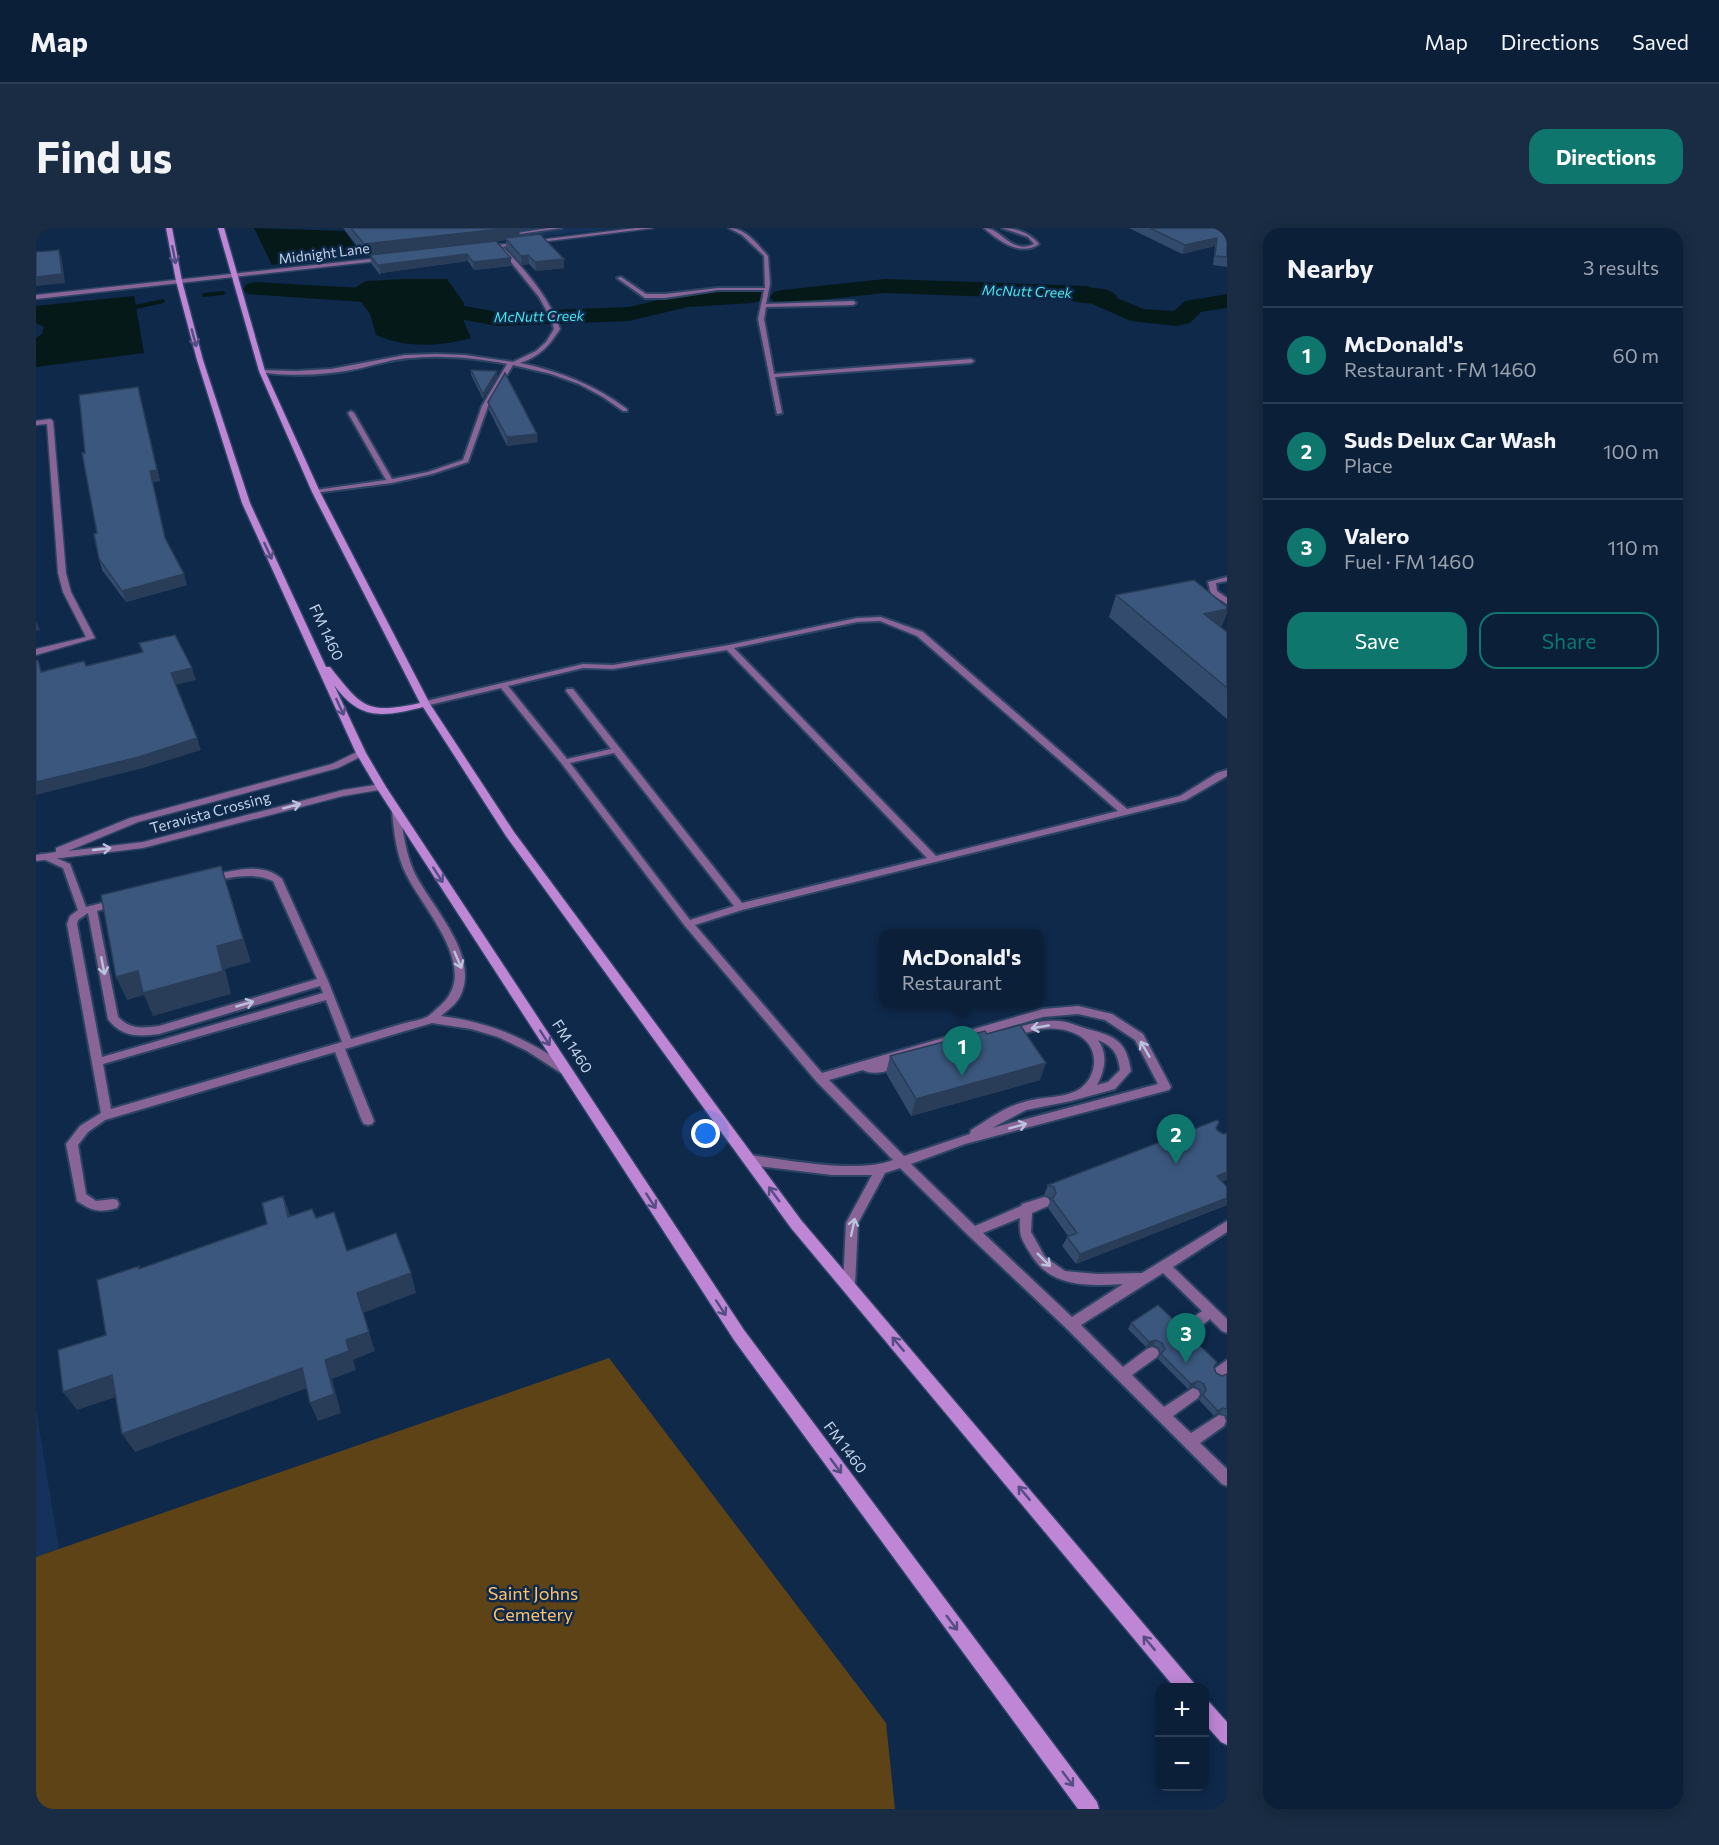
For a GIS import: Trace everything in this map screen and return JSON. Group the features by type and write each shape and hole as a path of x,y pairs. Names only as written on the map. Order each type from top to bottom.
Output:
{"main road":[{"name":"FM 1460","path":"169,228 179,281 200,360 246,503 361,753 381,788 739,1335 1090,1809"},
{"path":"220,228 262,370 316,492 425,704 510,834 796,1224 1183,1683"},
{"path":"315,654 356,704 373,710 399,710 425,704"},
{"path":"1209,1715 1227,1736"}],"street":[{"path":"475,248 650,228"},
{"name":"Midnight Lane","path":"36,297 395,257"},
{"path":"36,423 50,421 62,573 67,592 91,638 36,652"},
{"name":"Teravista Crossing","path":"40,857 134,820 334,766 361,753"},
{"name":"Teravista Crossing","path":"40,857 143,845 343,793 381,788"}],"lane":[{"path":"512,232 558,228"},
{"path":"731,228 744,234 766,256 766,290 761,319 779,413"},
{"path":"986,228 1012,246 1031,247 1037,244 1030,236 1004,228"},
{"path":"519,233 528,242"},
{"path":"316,492 439,472 466,461 485,406 510,364 527,360 546,348 557,328 551,311 519,267 498,245"},
{"path":"620,278 645,296 718,289 766,290"},
{"path":"763,306 854,303"},
{"path":"262,370 283,373 352,368 410,356 443,355 487,358 539,369 582,383 613,399 625,410"},
{"path":"772,376 971,361"},
{"path":"351,412 390,481"},
{"path":"1227,579 1212,582 1214,592 1227,602"},
{"path":"425,704 583,666 613,668 858,620 881,619 920,634 1125,812"},
{"path":"729,647 934,859"},
{"path":"503,685 566,762 688,924 820,1078 973,1232 1071,1324 1227,1479"},
{"path":"570,691 740,907"},
{"path":"566,762 616,750"},
{"path":"688,924 740,907 1183,798 1227,773"},
{"path":"396,811 399,843 411,874 437,917 462,967 458,993 432,1019"},
{"path":"40,857 67,866 87,910 113,1019 123,1030 138,1033 159,1030 323,981"},
{"path":"203,881 247,870 265,872 277,879 329,995 368,1121"},
{"path":"107,1116 72,924 73,918 87,910 125,900"},
{"path":"97,1062 329,995"},
{"path":"750,1160 832,1170 881,1170 964,1140 1165,1087 1139,1037 1108,1017 1077,1010 1043,1013 820,1078"},
{"path":"113,1204 94,1206 81,1197 72,1144 84,1129 107,1116 432,1019 467,1023 498,1030 525,1043 565,1070"},
{"path":"852,1068 882,1068 1045,1025 1069,1026 1113,1040 1124,1054 1126,1071 1111,1086 1018,1107 964,1140"},
{"path":"1080,1029 1095,1040 1099,1051 1099,1065 1094,1082 1084,1092"},
{"path":"849,1285 852,1223 881,1170"},
{"path":"973,1232 1044,1202"},
{"path":"1026,1208 1025,1233 1041,1261 1063,1276 1097,1280 1146,1278"},
{"path":"1071,1324 1227,1226"},
{"path":"1164,1266 1227,1327"},
{"path":"1180,1335 1211,1311"},
{"path":"1122,1375 1152,1353"},
{"path":"1163,1414 1193,1394"},
{"path":"1190,1442 1219,1421"}],"shaded area":[{"path":"254,228 345,231 361,255 272,265"},
{"path":"495,228 620,228 507,240"},
{"path":"447,279 464,303 464,322 471,338 423,345 387,339 376,335 370,314 357,296 299,294 296,289 350,291 366,281"},
{"path":"1072,288 1108,290 1117,296 1115,303 1083,303 1068,300 1056,291"},
{"path":"134,296 144,353 36,367 36,338 42,334 44,327 36,323 36,306"},
{"path":"36,1409 59,1549 36,1557"}],"green space":[{"name":"Saint Johns Cemetery","path":"609,1358 886,1723 895,1809 36,1809 36,1557"}],"building":[{"path":"351,228 510,228 364,244"},
{"path":"1150,228 1215,228 1227,233 1227,257 1215,256 1217,238 1185,245"},
{"path":"540,234 564,259 535,262 528,255 521,256 505,238"},
{"path":"496,241 511,258 473,262 467,254 380,265 379,267 370,255"},
{"path":"59,250 62,274 36,277 36,252"},
{"path":"471,370 497,371 483,394"},
{"path":"505,373 537,434 507,437 488,402"},
{"path":"138,387 157,470 150,471 165,538 184,574 122,591 99,559 94,534 97,533 82,453 85,453 79,395"},
{"path":"1194,580 1227,607 1227,609 1204,614 1227,632 1227,688 1116,595"},
{"path":"175,635 192,668 171,673 197,738 139,757 36,782 36,661 38,660 41,672 84,661 86,666 143,652 139,643"},
{"path":"221,866 243,939 217,946 223,971 143,993 138,971 116,977 101,895"},
{"path":"1020,1025 1046,1063 916,1099 890,1056 985,1031 987,1034"},
{"path":"1217,1120 1219,1122 1216,1128 1218,1131 1223,1134 1227,1133 1227,1172 1217,1176 1227,1187 1227,1198 1080,1254 1067,1237 1077,1233 1052,1199 1056,1193 1054,1187 1048,1185"},
{"path":"283,1196 288,1217 312,1209 316,1218 334,1212 347,1251 396,1233 411,1273 357,1293 369,1332 346,1340 349,1351 325,1360 334,1394 310,1403 302,1368 122,1434 112,1375 63,1392 58,1350 106,1335 97,1280 139,1266 139,1269 267,1224 262,1203"},
{"path":"1158,1305 1178,1324 1175,1330 1178,1336 1184,1338 1190,1336 1217,1362 1214,1367 1216,1373 1222,1376 1227,1374 1227,1409 1223,1408 1218,1411 1203,1395 1206,1390 1204,1384 1198,1381 1191,1384 1161,1354 1165,1349 1162,1343 1156,1340 1149,1342 1131,1323"}],"waterway":[{"name":"McNutt Creek","path":"782,297 885,286 1087,293 1140,316 1176,319 1181,318 1194,306 1227,301"},
{"name":"McNutt Creek","path":"255,289 363,295 498,319 629,314 688,300 752,296"},
{"name":"McNutt Creek","path":"204,295 223,293"},
{"name":"McNutt Creek","path":"127,309 163,301"}],"place":[{"name":"McDonald's","path":"962,1076"},
{"name":"Suds Delux Car Wash","path":"1176,1164"},
{"name":"Valero","path":"1186,1363"}]}
